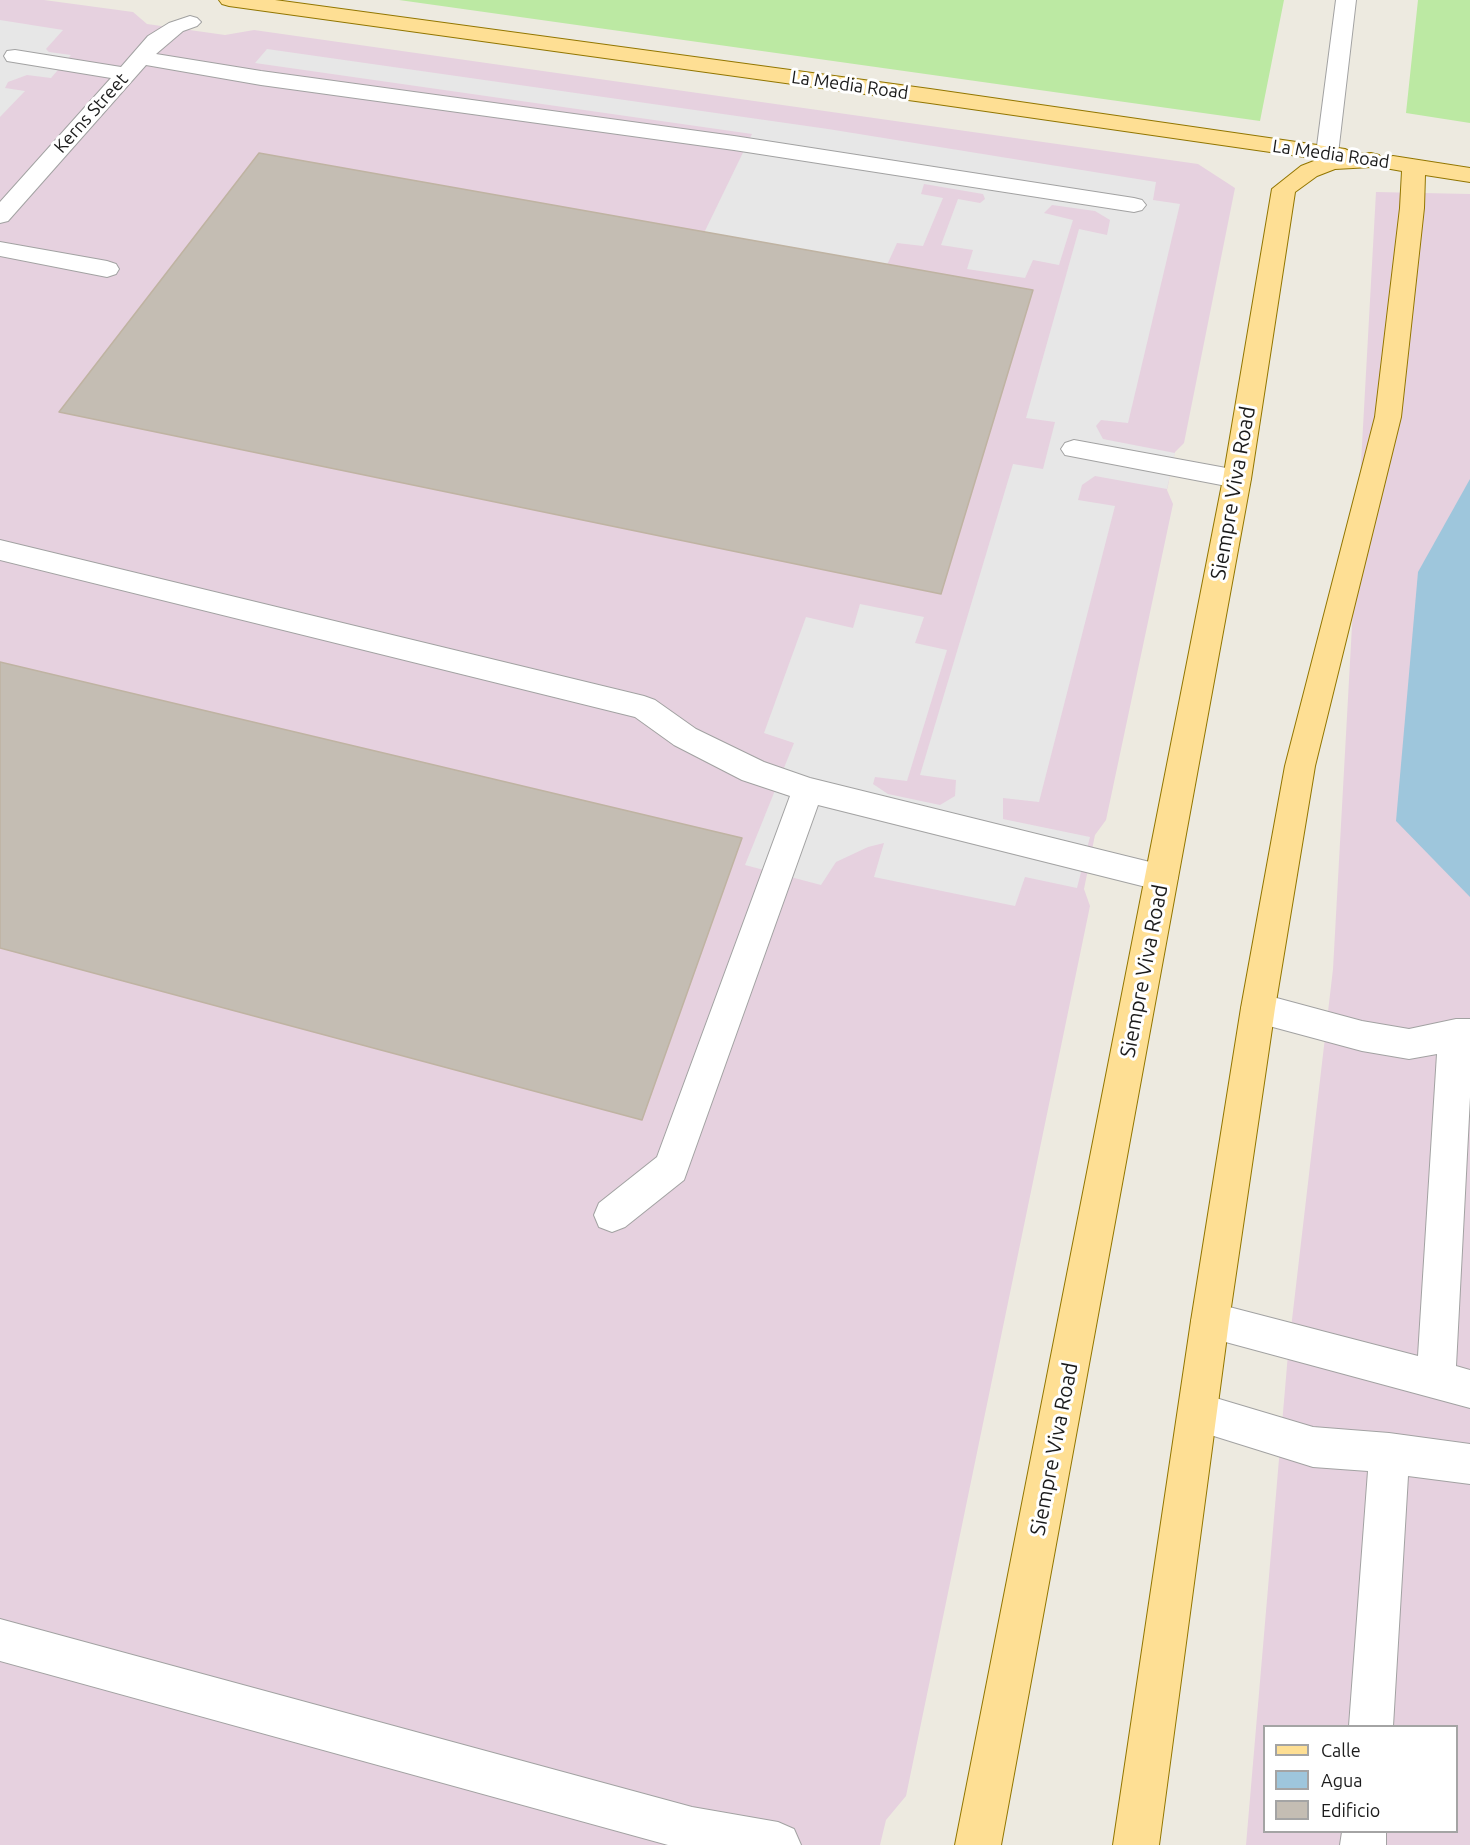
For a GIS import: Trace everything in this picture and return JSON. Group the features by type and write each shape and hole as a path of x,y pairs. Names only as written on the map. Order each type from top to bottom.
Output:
{"main road":[{"name":"La Media Road","path":"230,0 930,96 1470,175"},
{"name":"Siempre Viva Road","path":"978,1845 1237,479 1284,189 1309,171 1332,162 1371,160"},
{"path":"1136,1845 1199,1413 1210,1321 1258,1008 1300,766 1388,417 1412,208 1414,167"}],"street":[{"path":"1327,154 1346,0"},
{"name":"Kerns Street","path":"0,216 156,40 176,27 190,22"},
{"path":"5,60 134,66 261,78 735,143 1134,205"},
{"path":"0,249 107,269"},
{"path":"1074,449 1237,479"},
{"path":"0,550 644,708 685,736 753,771 808,790 1162,878"},
{"path":"612,1215 671,1168 808,790"},
{"path":"1210,1321 1453,1384 1463,1034 1409,1044 1362,1036 1258,1008"},
{"path":"1199,1413 1313,1447 1389,1453 1470,1464"},
{"path":"1371,1725 1389,1453"},
{"path":"0,1640 692,1829 778,1845"}],"shaded area":[{"path":"0,0 44,0 133,12 147,24 225,35 254,30 1198,164 1235,188 1184,443 1175,452 1167,490 1173,504 1106,820 1095,835 1084,889 1090,906 906,1796 886,1820 880,1845 0,1845"},
{"path":"0,20 63,30 46,49 49,52 71,55 51,78 27,75 8,82 5,88 25,91 0,117"},
{"path":"267,49 828,129 1156,182 1153,200 1180,204 1128,423 1101,420 1096,426 1103,439 1175,453 1167,489 1095,476 1082,485 1078,500 1115,506 1039,802 1003,798 1003,819 1090,837 1077,888 1025,877 1015,906 874,877 884,843 868,847 836,862 821,885 745,865 794,743 764,733 806,617 853,628 860,604 924,617 915,643 947,650 907,781 875,777 873,784 888,794 940,805 955,796 956,780 920,775 1013,464 1043,469 1055,422 1026,418 1079,229 1107,235 1110,220 1095,211 1052,205 1044,213 1073,220 1059,265 1033,260 1025,278 967,269 973,250 941,245 958,199 980,203 985,199 983,194 924,184 921,194 943,198 923,246 897,243 887,265 703,235 752,134 255,63"},
{"path":"1376,192 1470,194 1470,1845 1246,1845 1288,1354 1333,969"}],"green space":[{"path":"399,0 1284,0 1260,121"},
{"path":"1418,0 1470,0 1470,123 1406,113"}],"water":[{"path":"1470,479 1470,897 1396,821 1418,572"}],"building":[{"path":"259,153 1033,290 941,594 59,412"},
{"path":"0,662 742,838 642,1120 0,948"}]}
